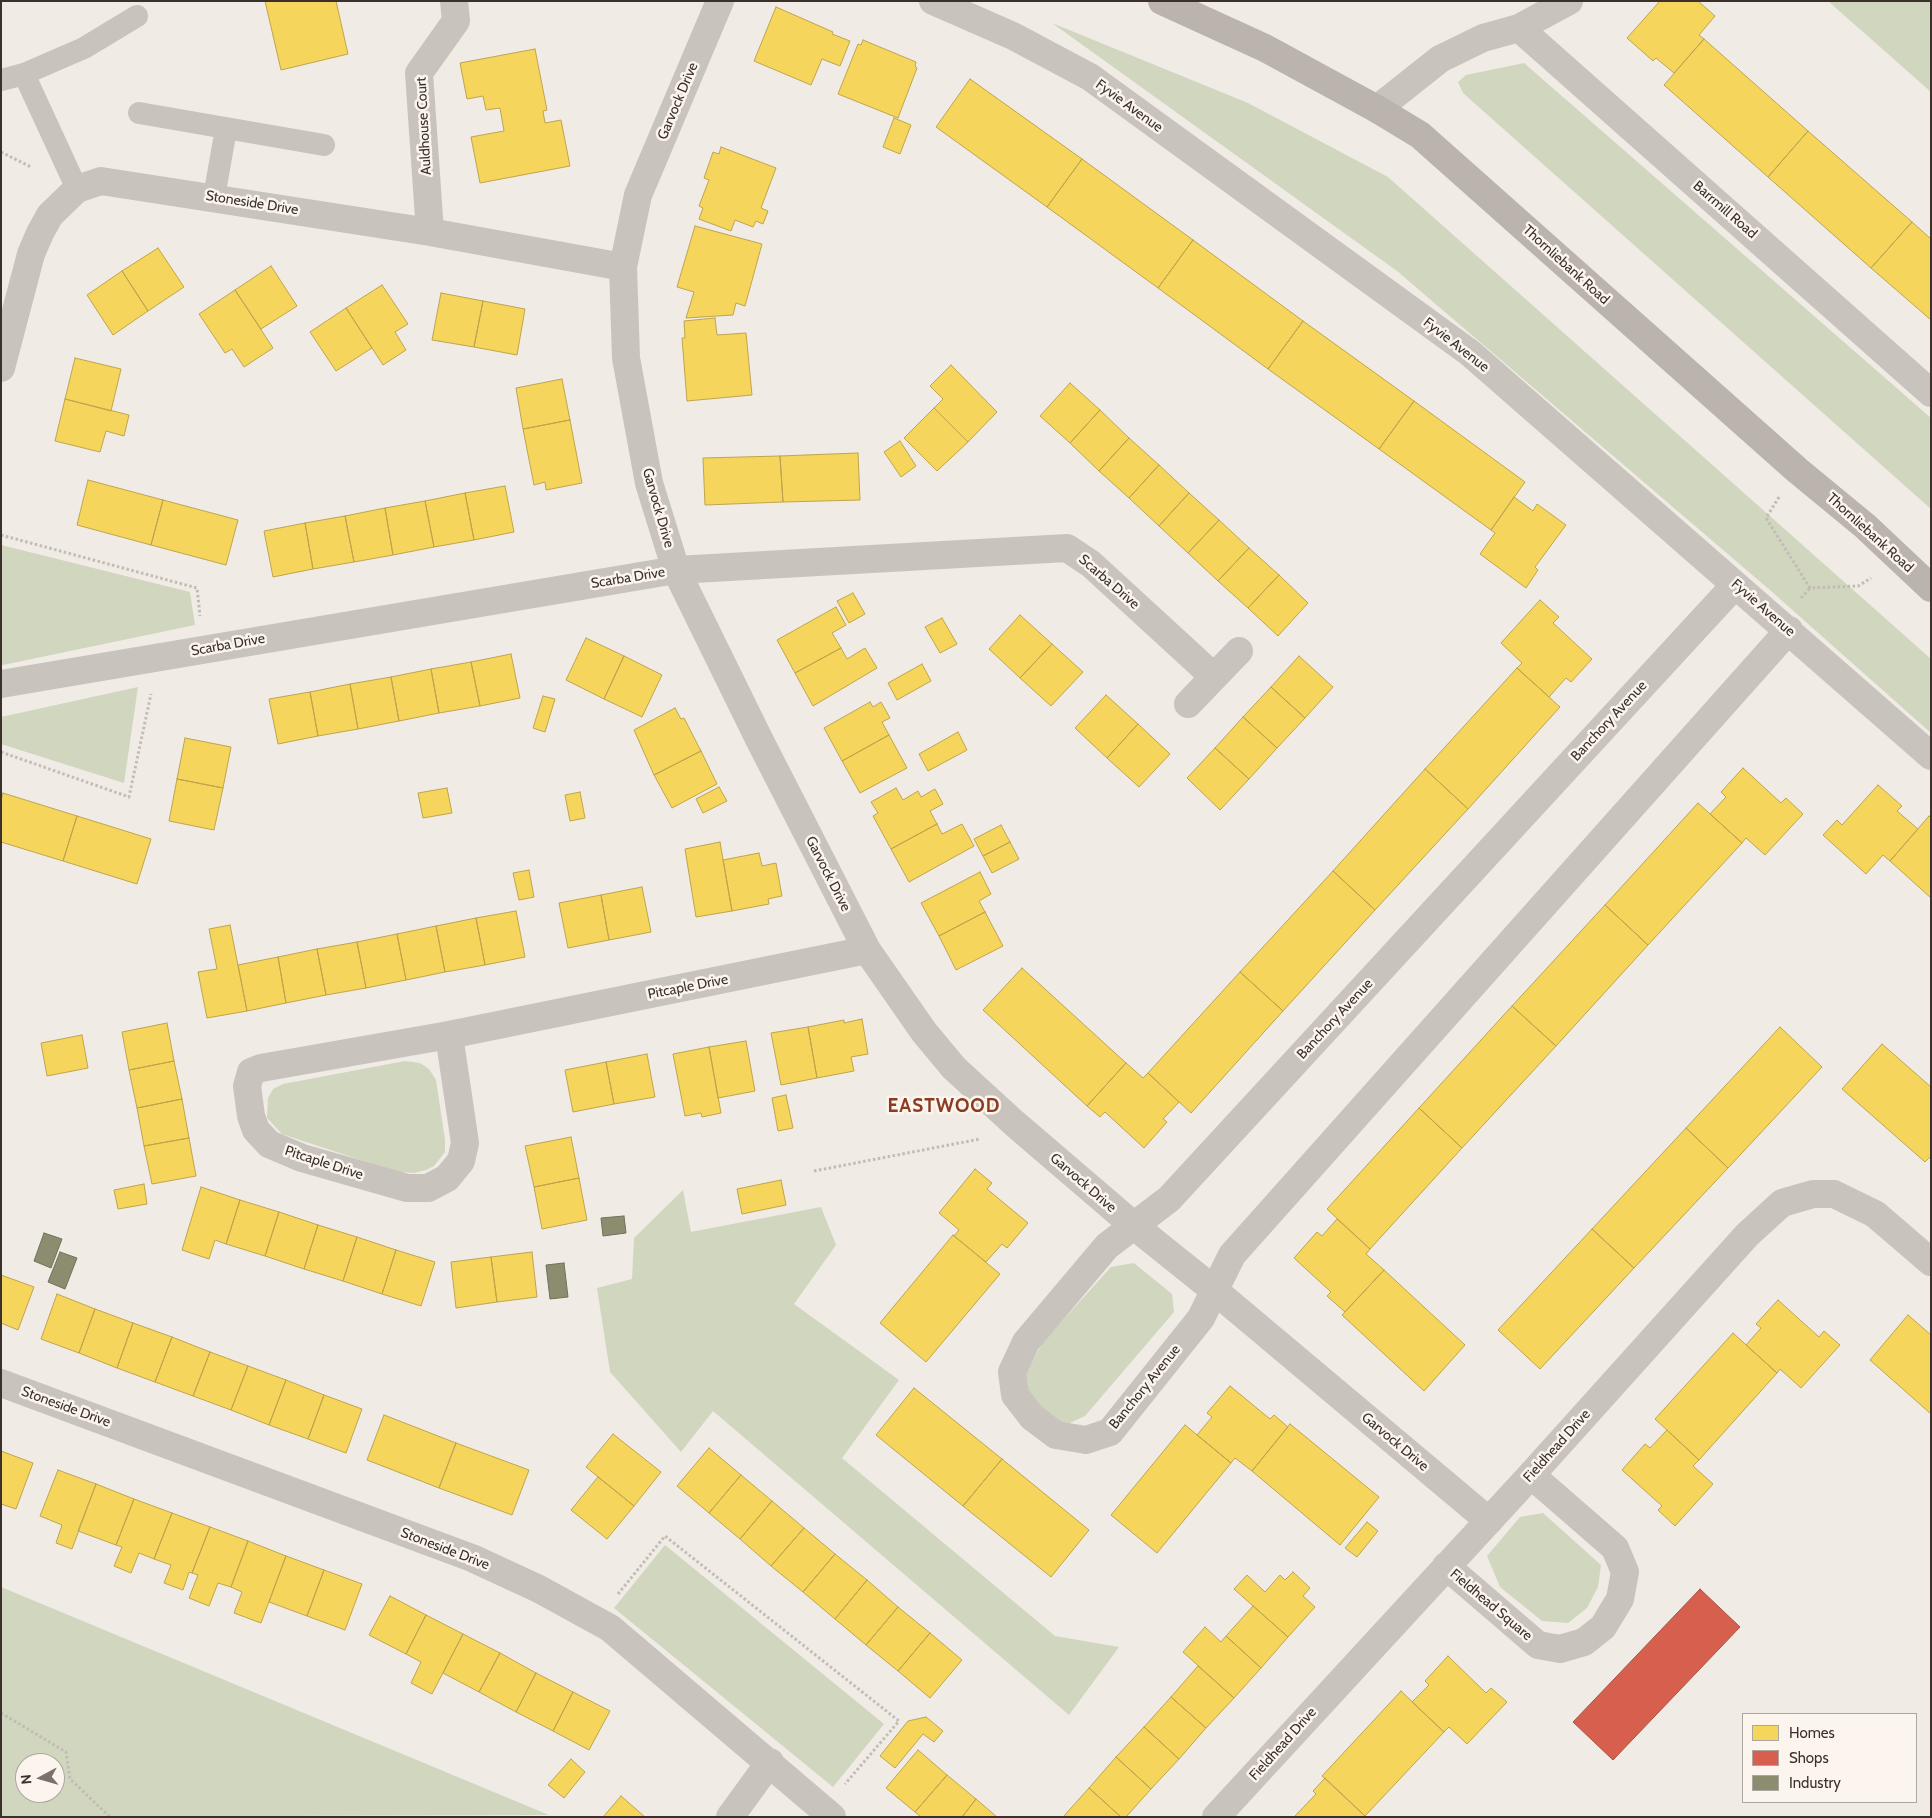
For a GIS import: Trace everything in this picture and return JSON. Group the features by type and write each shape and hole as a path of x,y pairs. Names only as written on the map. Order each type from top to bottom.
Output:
{"main road":[{"name":"Thornliebank Road","path":"1162,1 1265,48 1377,108 1420,135 1797,470 1865,526 1931,588"}],"street":[{"name":"Auldhouse Court","path":"430,232 419,73 456,21 454,1"},
{"name":"Garvock Drive","path":"720,1 638,195 623,267 626,358 649,483 676,570 759,739 867,950 924,1032 954,1068 1011,1120 1133,1225 1214,1290 1489,1520"},
{"name":"Fyvie Avenue","path":"933,1 1013,36 1090,77 1470,353 1931,756"},
{"path":"1377,108 1440,59 1483,38 1518,28 1569,1"},
{"name":"Barrmill Road","path":"1518,28 1931,393"},
{"name":"Stoneside Drive","path":"1,368 31,254 40,233 50,215 76,189 101,181 430,232 623,267"},
{"name":"Scarba Drive","path":"1,684 676,570 1066,548 1091,564 1213,676"},
{"name":"Banchory Avenue","path":"1736,585 1169,1199 1107,1246 1026,1342 1012,1372 1015,1395 1032,1416 1056,1435 1086,1440 1110,1432 1201,1318 1232,1255 1789,630"},
{"path":"1188,704 1239,651"},
{"name":"Pitcaple Drive","path":"450,1035 465,1143 461,1161 447,1178 428,1188 407,1188 302,1158 269,1144 256,1130 251,1116 247,1086 252,1072 260,1068 450,1035 867,950"},
{"name":"Fieldhead Drive","path":"1216,1817 1532,1475 1747,1235 1782,1203 1813,1194 1834,1194 1875,1214 1931,1262"},
{"name":"Stoneside Drive","path":"1,1383 472,1558 539,1589 610,1628 828,1813"},
{"name":"Fieldhead Square","path":"1446,1566 1538,1645 1560,1649 1584,1642 1603,1627 1620,1598 1625,1572 1615,1548 1532,1475"},
{"path":"730,1817 770,1762"}],"lane":[{"path":"1,80 24,74 84,48 136,16"},
{"path":"24,74 76,189"},
{"path":"139,113 226,130 324,145"},
{"path":"214,197 226,130"}],"path":[{"path":"1797,470 1766,518 1810,588 1858,586 1900,560"},
{"path":"1,535 197,588 203,649"},
{"path":"1,752 130,797 158,656"},
{"path":"814,1171 988,1137 1011,1120"},
{"path":"597,1621 665,1536 899,1721 828,1813"},
{"path":"1,1713 66,1752 70,1779 110,1817"}],"green space":[{"path":"1828,1 1931,1 1931,92"},
{"path":"1052,23 1248,103 1388,177 1931,659 1931,733 1771,591 1397,271"},
{"path":"1524,63 1931,418 1931,509 1463,93 1458,82 1466,75"},
{"path":"1,545 190,592 195,625 3,665 1,664"},
{"path":"138,687 124,783 1,744 1,717"},
{"path":"405,1061 420,1063 429,1069 436,1080 445,1152 434,1166 426,1170 414,1173 397,1172 282,1134 267,1118 268,1098 273,1089 283,1084"},
{"path":"683,1190 691,1232 821,1207 836,1245 794,1304 899,1380 842,1458 1055,1636 1119,1647 1069,1715 713,1411 681,1452 610,1372 597,1288 632,1279 634,1238"},
{"path":"1134,1263 1172,1294 1174,1312 1085,1416 1063,1426 1029,1397 1026,1372 1043,1342 1111,1267"},
{"path":"1543,1513 1601,1565 1598,1587 1587,1608 1568,1623 1542,1621 1500,1587 1487,1556 1520,1517"},
{"path":"665,1545 884,1724 833,1787 614,1608"},
{"path":"1,1587 549,1815 1,1817"}],"building: Homes":[{"path":"265,1 336,1 348,54 281,70"},
{"path":"1660,1 1698,1 1715,16 1699,35 1704,39 1674,73 1656,58 1653,61 1627,38"},
{"path":"776,7 850,41 840,66 822,59 811,85 754,61"},
{"path":"1704,39 1808,131 1768,177 1664,85"},
{"path":"863,40 916,62 915,66 917,68 898,118 838,94 858,44 861,45"},
{"path":"535,49 547,110 543,111 545,123 561,120 570,166 480,183 471,137 504,131 500,108 486,110 483,96 467,99 460,63"},
{"path":"970,79 1082,159 1047,207 936,127"},
{"path":"894,118 911,125 900,154 883,147"},
{"path":"1808,131 1912,222 1871,268 1768,177"},
{"path":"721,147 776,168 761,208 768,211 763,224 756,221 753,227 735,220 731,231 699,219 703,208 699,206 709,180 704,178 713,152 719,154"},
{"path":"1082,159 1193,240 1158,288 1047,207"},
{"path":"1912,222 1931,239 1931,320 1871,268"},
{"path":"695,226 762,244 745,306 736,303 733,315 686,318 694,292 677,287"},
{"path":"1193,240 1303,321 1268,369 1158,288"},
{"path":"158,248 184,287 148,311 122,271"},
{"path":"271,266 297,306 261,329 235,290"},
{"path":"122,271 148,311 113,335 87,295"},
{"path":"382,285 408,324 395,332 406,350 383,365 346,308"},
{"path":"235,290 273,348 244,367 232,349 225,353 199,314"},
{"path":"441,293 483,301 474,347 432,340"},
{"path":"483,301 525,309 517,355 474,347"},
{"path":"346,308 372,348 336,371 310,332"},
{"path":"715,318 717,335 746,333 752,395 687,401 682,338 685,338 684,321"},
{"path":"1303,321 1414,401 1379,449 1268,369"},
{"path":"75,358 121,369 111,411 65,399"},
{"path":"951,365 997,412 968,442 934,408 943,399 930,386"},
{"path":"562,379 570,420 523,429 516,388"},
{"path":"1070,383 1100,410 1070,443 1040,416"},
{"path":"65,399 129,415 124,436 106,431 100,452 55,441"},
{"path":"1414,401 1525,482 1491,530 1379,449"},
{"path":"934,408 968,442 937,471 904,438"},
{"path":"1100,410 1129,438 1099,471 1070,443"},
{"path":"570,420 582,483 546,490 545,482 534,485 523,429"},
{"path":"1129,438 1159,465 1129,498 1099,471"},
{"path":"900,441 916,466 901,477 884,452"},
{"path":"858,453 860,500 783,502 780,456"},
{"path":"780,456 783,502 705,505 703,458"},
{"path":"1159,465 1189,493 1159,526 1129,498"},
{"path":"88,480 163,500 151,545 77,525"},
{"path":"505,486 514,532 474,540 465,493"},
{"path":"465,493 474,540 434,547 425,501"},
{"path":"1189,493 1219,520 1188,553 1159,526"},
{"path":"1514,497 1533,511 1537,504 1566,525 1535,567 1538,570 1526,588 1480,554 1495,533 1491,530"},
{"path":"163,500 238,520 226,565 151,545"},
{"path":"425,501 434,547 393,555 385,508"},
{"path":"385,508 393,555 354,562 345,516"},
{"path":"345,516 354,562 313,569 305,523"},
{"path":"1219,520 1249,548 1218,581 1188,553"},
{"path":"305,523 313,569 273,577 264,531"},
{"path":"1249,548 1279,575 1248,608 1218,581"},
{"path":"1279,575 1308,603 1278,636 1248,608"},
{"path":"853,593 865,614 849,623 837,601"},
{"path":"1540,600 1559,617 1553,623 1592,659 1571,682 1566,678 1549,697 1517,668 1522,663 1501,643"},
{"path":"836,607 846,625 832,633 841,648 795,673 777,640"},
{"path":"1020,615 1052,644 1020,678 989,649"},
{"path":"942,618 957,644 940,653 925,627"},
{"path":"586,638 624,656 604,699 566,680"},
{"path":"1052,644 1083,672 1051,706 1020,678"},
{"path":"841,648 847,659 865,648 877,668 813,706 795,673"},
{"path":"511,654 520,698 480,706 471,662"},
{"path":"624,656 662,675 642,717 604,699"},
{"path":"1299,656 1333,687 1305,718 1271,687"},
{"path":"471,662 480,706 439,713 431,669"},
{"path":"922,664 931,681 897,700 888,683"},
{"path":"1517,668 1560,707 1468,809 1425,769"},
{"path":"431,669 439,713 399,721 391,677"},
{"path":"391,677 399,721 358,729 350,684"},
{"path":"350,684 358,729 318,736 310,692"},
{"path":"1271,687 1305,718 1277,748 1243,717"},
{"path":"310,692 318,736 278,744 269,699"},
{"path":"1106,695 1138,724 1107,758 1075,728"},
{"path":"543,696 555,699 545,732 533,728"},
{"path":"870,702 873,707 881,702 890,718 882,722 889,735 842,761 824,728"},
{"path":"675,708 681,719 684,718 701,751 654,775 634,730"},
{"path":"1243,717 1277,748 1249,779 1215,748"},
{"path":"1138,724 1170,754 1139,787 1107,758"},
{"path":"958,732 967,750 928,771 919,754"},
{"path":"889,735 907,768 860,793 842,761"},
{"path":"185,738 231,747 223,788 177,779"},
{"path":"1215,748 1249,779 1220,810 1187,778"},
{"path":"701,751 717,784 672,808 654,775"},
{"path":"1743,768 1781,803 1786,798 1803,814 1765,855 1746,838 1742,843 1710,814 1726,797 1721,792"},
{"path":"1425,769 1468,809 1375,910 1333,871"},
{"path":"177,779 223,788 214,830 169,821"},
{"path":"1878,785 1902,806 1897,811 1918,829 1890,861 1883,855 1866,874 1823,835 1837,820 1842,825"},
{"path":"719,787 727,801 703,813 696,799"},
{"path":"447,788 452,813 423,818 418,793"},
{"path":"896,788 903,800 918,791 921,797 935,789 943,804 930,811 937,824 891,849 873,816 878,813 871,802"},
{"path":"580,792 585,818 570,821 565,795"},
{"path":"3,793 77,816 63,861 1,842 1,800"},
{"path":"1698,803 1742,843 1648,945 1605,905"},
{"path":"77,816 151,839 137,884 63,861"},
{"path":"1929,816 1931,818 1931,898 1890,861"},
{"path":"937,824 942,834 962,824 974,846 909,882 891,849"},
{"path":"1001,825 1010,842 983,856 974,839"},
{"path":"720,842 732,911 696,917 685,849"},
{"path":"1010,842 1019,859 992,873 983,856"},
{"path":"759,853 762,866 776,863 782,896 768,899 769,904 732,911 723,860"},
{"path":"529,870 534,897 519,900 513,873"},
{"path":"1333,871 1375,910 1283,1011 1240,972"},
{"path":"980,872 991,894 979,901 985,912 939,936 921,903"},
{"path":"642,887 651,932 609,940 601,895"},
{"path":"601,895 609,940 568,948 559,903"},
{"path":"1605,905 1648,945 1556,1046 1512,1006"},
{"path":"516,911 525,957 485,965 476,918"},
{"path":"985,912 1003,946 956,970 939,936"},
{"path":"476,918 485,965 445,972 436,926"},
{"path":"230,925 247,1011 207,1018 198,972 217,969 209,929"},
{"path":"436,926 445,972 406,980 397,934"},
{"path":"397,934 406,980 366,988 357,942"},
{"path":"357,942 366,988 326,995 317,949"},
{"path":"317,949 326,995 286,1003 278,957"},
{"path":"278,957 286,1003 247,1011 238,965"},
{"path":"1022,968 1126,1063 1087,1106 983,1010"},
{"path":"1240,972 1283,1011 1191,1113 1148,1073"},
{"path":"1512,1006 1556,1046 1462,1148 1419,1108"},
{"path":"862,1019 868,1054 851,1057 854,1071 817,1078 808,1027 844,1020 844,1023"},
{"path":"167,1023 174,1061 129,1070 122,1032"},
{"path":"808,1027 817,1078 781,1085 771,1033"},
{"path":"1780,1027 1822,1067 1728,1168 1686,1128"},
{"path":"82,1035 88,1068 47,1076 41,1043"},
{"path":"746,1041 755,1091 718,1098 709,1047"},
{"path":"1882,1044 1931,1087 1931,1156 1925,1162 1842,1089"},
{"path":"709,1047 721,1113 702,1117 701,1113 685,1116 673,1054"},
{"path":"647,1054 655,1097 614,1104 606,1062"},
{"path":"174,1061 182,1099 137,1108 129,1070"},
{"path":"606,1062 614,1104 573,1112 565,1070"},
{"path":"1126,1063 1143,1078 1148,1073 1179,1102 1163,1119 1167,1122 1144,1148 1105,1112 1100,1117 1087,1106"},
{"path":"786,1095 793,1128 778,1131 772,1098"},
{"path":"182,1099 189,1138 144,1146 137,1108"},
{"path":"1419,1108 1462,1148 1370,1249 1327,1209"},
{"path":"1686,1128 1728,1168 1634,1268 1592,1229"},
{"path":"571,1137 579,1178 534,1187 525,1146"},
{"path":"189,1138 196,1176 152,1184 144,1146"},
{"path":"975,1169 992,1183 987,1189 1028,1223 1007,1248 1002,1244 986,1262 954,1236 959,1230 939,1213"},
{"path":"579,1178 587,1220 542,1229 534,1187"},
{"path":"781,1180 786,1205 742,1214 737,1189"},
{"path":"144,1184 147,1204 118,1209 114,1190"},
{"path":"201,1187 240,1200 226,1244 215,1240 209,1259 182,1250"},
{"path":"240,1200 279,1212 265,1256 226,1244"},
{"path":"279,1212 318,1225 304,1269 265,1256"},
{"path":"1337,1219 1370,1249 1366,1254 1384,1270 1345,1312 1327,1296 1331,1292 1294,1258 1317,1232 1322,1236"},
{"path":"318,1225 357,1237 343,1281 304,1269"},
{"path":"1592,1229 1634,1268 1540,1369 1498,1330"},
{"path":"953,1235 1000,1274 926,1362 880,1323"},
{"path":"357,1237 396,1250 382,1294 343,1281"},
{"path":"396,1250 435,1262 421,1306 382,1294"},
{"path":"532,1252 537,1297 497,1302 491,1257"},
{"path":"491,1257 497,1302 456,1308 451,1262"},
{"path":"1384,1270 1465,1345 1424,1391 1342,1315"},
{"path":"1,1275 34,1287 18,1330 1,1323"},
{"path":"57,1294 95,1309 79,1353 41,1339"},
{"path":"1778,1300 1819,1337 1824,1331 1840,1345 1801,1388 1780,1369 1777,1373 1746,1345 1761,1328 1756,1324"},
{"path":"95,1309 133,1323 117,1368 79,1353"},
{"path":"1908,1315 1931,1335 1931,1414 1870,1360"},
{"path":"133,1323 172,1337 155,1382 117,1368"},
{"path":"1733,1333 1777,1373 1699,1460 1655,1419"},
{"path":"172,1337 210,1352 193,1396 155,1382"},
{"path":"210,1352 248,1366 231,1410 193,1396"},
{"path":"248,1366 286,1380 269,1425 231,1410"},
{"path":"286,1380 324,1395 308,1439 269,1425"},
{"path":"1230,1386 1270,1419 1274,1415 1288,1427 1252,1471 1235,1458 1231,1463 1197,1435 1212,1417 1207,1413"},
{"path":"914,1388 1002,1459 963,1506 876,1435"},
{"path":"324,1395 362,1409 346,1453 308,1439"},
{"path":"384,1415 456,1443 439,1488 367,1460"},
{"path":"1290,1424 1379,1497 1340,1545 1252,1471"},
{"path":"1185,1425 1231,1463 1157,1553 1111,1515"},
{"path":"1667,1430 1699,1460 1693,1466 1713,1484 1675,1526 1658,1510 1662,1506 1622,1470 1645,1444 1650,1448"},
{"path":"613,1434 661,1472 634,1506 586,1467"},
{"path":"456,1443 529,1470 512,1515 439,1488"},
{"path":"709,1448 741,1475 709,1513 677,1486"},
{"path":"1,1451 33,1463 16,1509 1,1504"},
{"path":"1002,1459 1089,1530 1051,1577 963,1506"},
{"path":"58,1470 96,1484 72,1549 56,1543 62,1525 40,1516"},
{"path":"741,1475 772,1501 740,1539 709,1513"},
{"path":"598,1477 634,1506 607,1539 571,1510"},
{"path":"96,1484 134,1499 116,1545 78,1531"},
{"path":"134,1499 172,1513 154,1559 139,1553 131,1573 114,1566 122,1547 116,1545"},
{"path":"772,1501 804,1528 771,1566 740,1539"},
{"path":"172,1513 210,1527 192,1573 189,1572 183,1590 164,1583 171,1565 154,1559"},
{"path":"1367,1522 1378,1531 1357,1557 1345,1548"},
{"path":"210,1527 248,1541 231,1587 218,1583 209,1606 189,1598 198,1575 192,1573"},
{"path":"804,1528 835,1554 803,1592 771,1566"},
{"path":"248,1541 286,1556 261,1623 234,1613 242,1592 231,1587"},
{"path":"835,1554 867,1580 835,1619 803,1592"},
{"path":"286,1556 324,1570 307,1616 269,1602"},
{"path":"324,1570 362,1584 345,1630 307,1616"},
{"path":"1293,1572 1310,1588 1303,1596 1315,1607 1288,1637 1234,1589 1247,1575 1265,1592 1280,1575 1285,1580"},
{"path":"867,1580 898,1607 866,1645 835,1619"},
{"path":"390,1596 426,1615 406,1654 369,1635"},
{"path":"1253,1606 1288,1637 1261,1668 1226,1636"},
{"path":"898,1607 930,1633 898,1671 866,1645"},
{"path":"426,1615 463,1634 432,1694 411,1683 421,1662 406,1654"},
{"path":"1205,1627 1221,1642 1226,1636 1261,1668 1234,1698 1183,1652"},
{"path":"930,1633 962,1660 930,1698 898,1671"},
{"path":"463,1634 500,1653 479,1692 443,1673"},
{"path":"500,1653 536,1673 516,1712 479,1692"},
{"path":"1448,1656 1486,1693 1491,1688 1507,1702 1467,1744 1449,1727 1444,1732 1412,1702 1429,1685 1425,1681"},
{"path":"1198,1666 1234,1698 1206,1728 1171,1697"},
{"path":"536,1673 573,1692 553,1731 516,1712"},
{"path":"1401,1691 1444,1732 1365,1816 1322,1776"},
{"path":"573,1692 610,1711 589,1750 553,1731"},
{"path":"1171,1697 1206,1728 1179,1759 1144,1727"},
{"path":"926,1717 943,1731 934,1742 923,1734 895,1768 880,1756 908,1721"},
{"path":"1144,1727 1179,1759 1151,1789 1116,1757"},
{"path":"918,1750 947,1775 915,1812 886,1788"},
{"path":"1116,1757 1151,1789 1126,1817 1121,1817 1089,1788"},
{"path":"571,1759 585,1772 564,1798 548,1785"},
{"path":"947,1775 976,1799 962,1817 921,1817 915,1812"},
{"path":"1325,1778 1365,1817 1294,1817 1316,1794 1313,1791"},
{"path":"1089,1788 1121,1817 1063,1817"},
{"path":"621,1796 645,1817 603,1817"},
{"path":"976,1799 997,1817 962,1817"}],"building: Shops":[{"path":"1700,1589 1740,1627 1613,1760 1573,1722"}],"building: Industry":[{"path":"624,1216 626,1233 603,1236 601,1218"},
{"path":"44,1233 62,1239 51,1268 34,1261"},
{"path":"60,1252 77,1258 65,1289 48,1282"},
{"path":"564,1263 568,1297 550,1299 546,1265"}],"district":[{"name":"EASTWOOD","path":"944,1106"}]}
